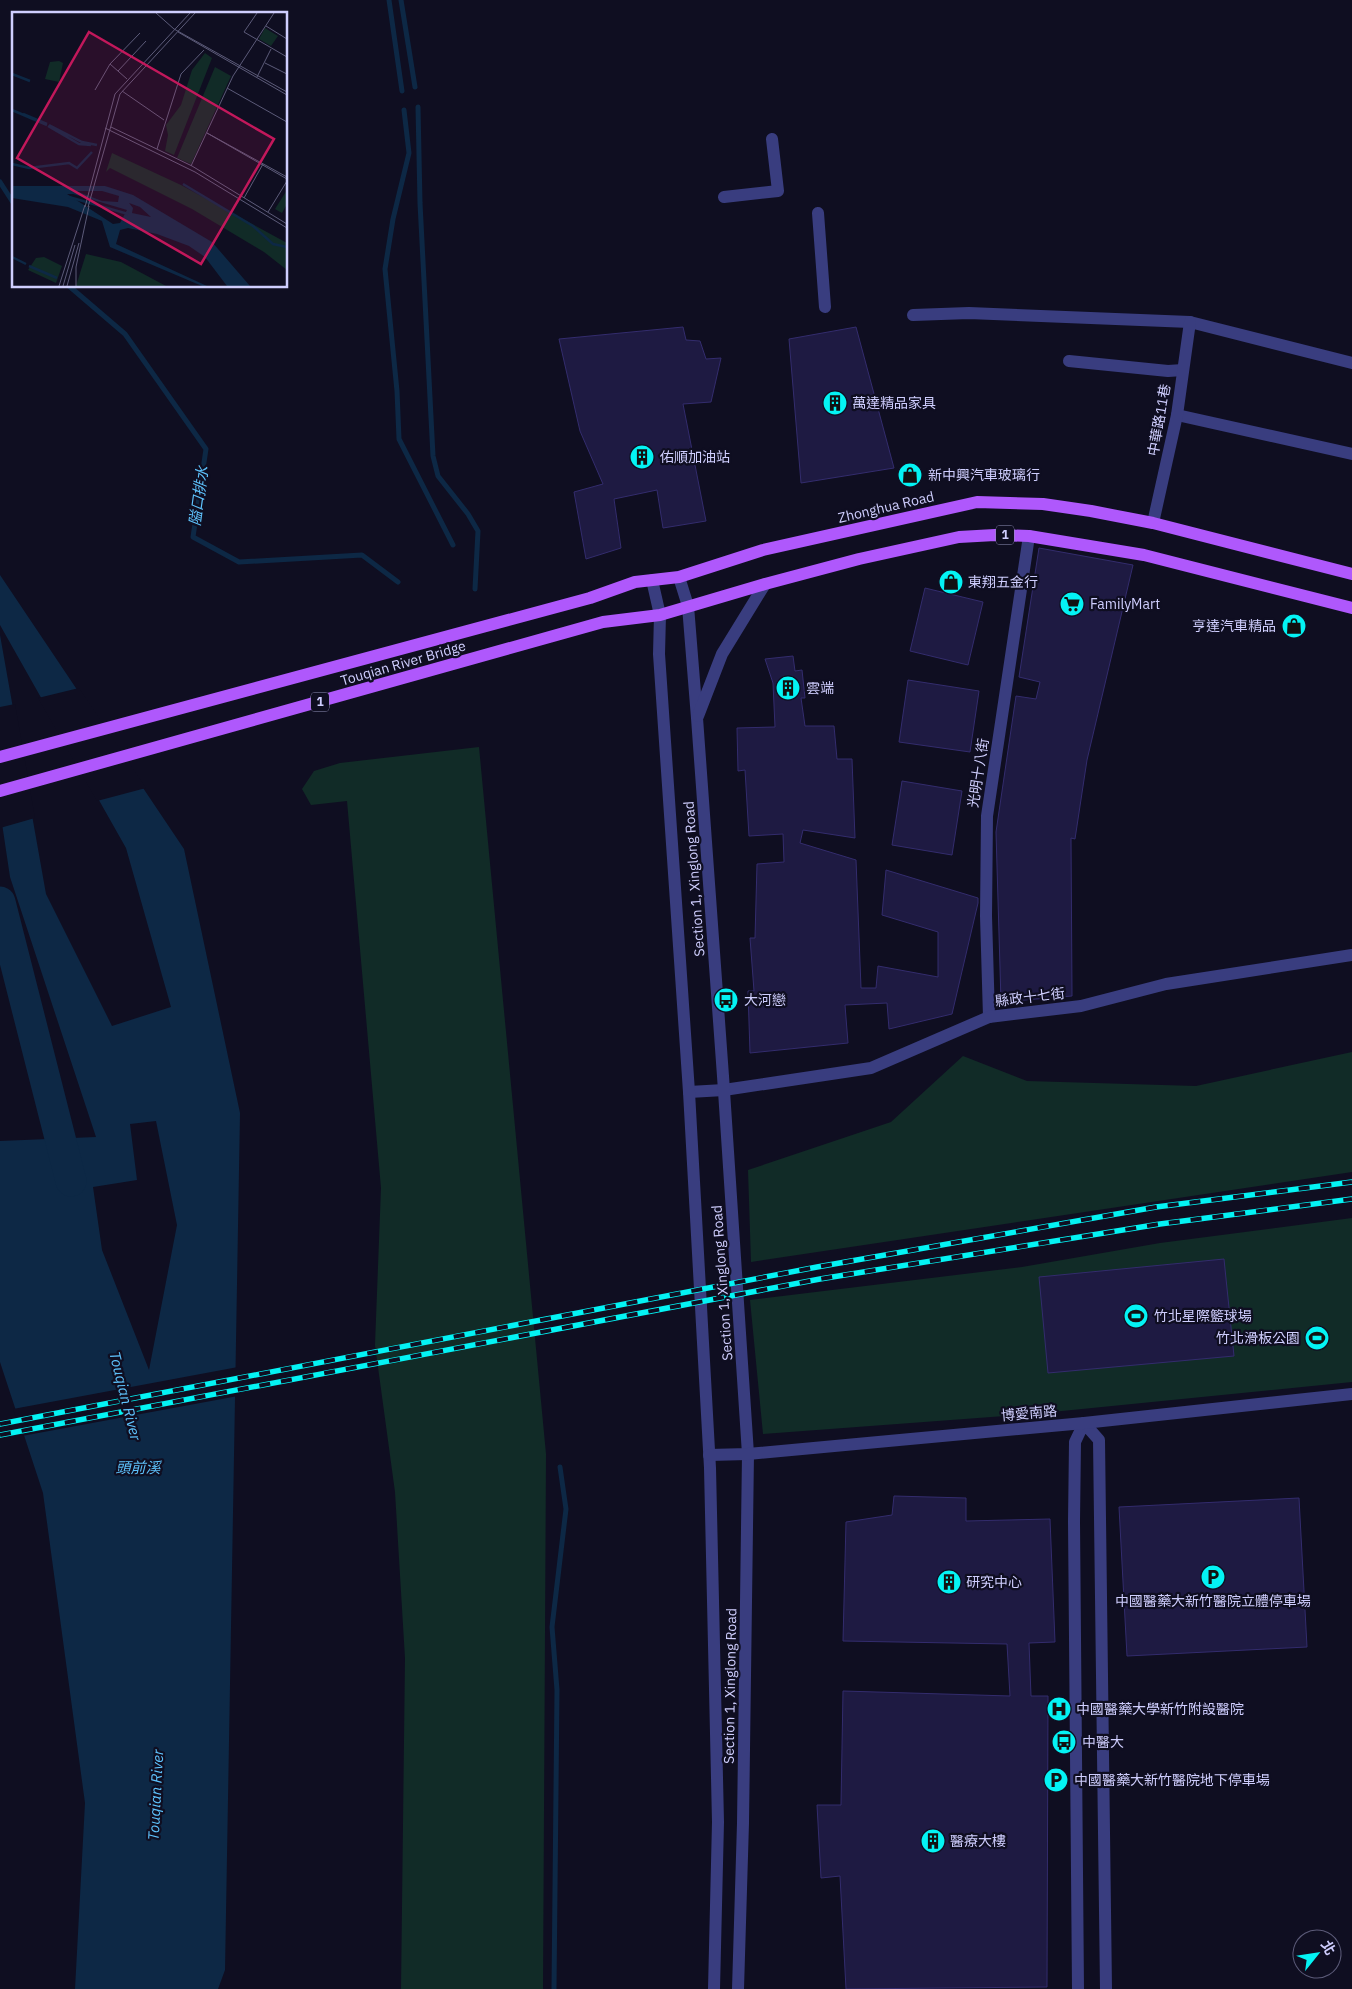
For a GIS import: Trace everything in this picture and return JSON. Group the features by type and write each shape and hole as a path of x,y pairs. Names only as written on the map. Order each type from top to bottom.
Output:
{"main road":[{"name":"Zhonghua Road","path":"635,582 679,577 763,550 977,502 1043,504 1092,511 1153,523 1352,574"},
{"name":"1","path":"660,615 859,559 959,537 1029,536 1144,555 1352,608"},
{"name":"Touqian River Bridge","path":"0,757 590,598 635,582"},
{"name":"Touqian River Bridge","path":"0,791 603,622 642,619 660,615"}],"street":[{"path":"724,196 778,191 772,139"},
{"path":"818,213 825,307"},
{"path":"913,315 969,313 1190,322 1352,363"},
{"name":"中華路11巷","path":"1153,523 1177,415 1190,322"},
{"path":"1069,361 1168,371 1183,370"},
{"path":"1177,415 1352,454"},
{"name":"光明十八街","path":"989,1017 986,916 987,816 1029,536"},
{"name":"Section 1, Xinglong Road","path":"679,577 688,606 697,718 748,1454 743,1823 738,1989"},
{"name":"Section 1, Xinglong Road","path":"652,580 660,615 659,654 689,1092 709,1454 718,1822 714,1989"},
{"path":"697,718 722,654 765,584"},
{"name":"縣政十七街","path":"689,1092 724,1090 871,1068 989,1017 1081,1006 1166,984 1352,955"},
{"name":"博愛南路","path":"709,1454 748,1454 1084,1423 1352,1394"},
{"path":"1078,1989 1075,1442 1084,1423 1099,1440 1106,1989"}],"green space":[{"path":"479,747 546,1454 543,1989 401,1989 405,1658 395,1492 375,1345 381,1188 347,801 311,805 302,789 314,771 340,763"},
{"path":"1352,1052 1352,1172 751,1262 748,1170 891,1122 963,1056 1027,1081 1196,1086"},
{"path":"1352,1218 1352,1382 1032,1414 763,1434 750,1300 1022,1267 1160,1243"}],"water":[{"name":"頭前溪","path":"0,575 184,849 240,1113 225,1970 218,1989 75,1989 85,1803 43,1493 0,1362 0,1141 96,1137 10,877 0,810 0,635 46,894 112,1026 171,1007 126,848 0,625","holes":["156,1121 177,1225 149,1370 102,1250 93,1187 137,1180 130,1124"]}],"pier":[{"path":"79,688 146,788 97,801 38,698"},
{"path":"15,704 35,818 0,828 0,707"},
{"path":"238,1367 238,1396 22,1436 13,1409"}],"building":[{"name":"佑順加油站","path":"683,327 686,340 700,341 706,359 721,358 711,402 683,404 706,521 663,528 657,490 614,499 621,548 586,559 574,492 603,484 580,431 559,339"},
{"name":"萬達精品家具","path":"856,327 894,468 801,483 789,339"},
{"path":"1039,548 1133,565 1087,760 1075,839 1071,838 1072,996 1001,1002 996,832 1016,696 1036,699 1040,682 1019,677"},
{"path":"925,588 983,602 968,665 910,651"},
{"path":"793,656 795,671 802,670 805,698 801,698 805,726 834,726 837,759 852,759 855,838 803,830 800,843 856,860 861,988 876,988 878,966 938,977 938,932 882,915 886,870 978,898 978,903 952,1014 889,1029 887,1003 845,1005 848,1043 750,1053 748,991 754,991 750,938 755,938 757,864 784,862 783,834 749,836 745,770 738,771 737,728 775,727 773,683 765,659"},
{"path":"908,680 979,691 970,752 899,742"},
{"path":"902,781 962,791 952,855 892,845"},
{"name":"竹北星際籃球場","path":"1224,1259 1234,1356 1048,1373 1039,1277"},
{"name":"醫療大樓","path":"894,1496 966,1498 966,1521 1050,1519 1055,1642 1029,1643 1031,1696 1048,1696 1047,1987 846,1989 840,1876 821,1878 817,1805 841,1805 843,1691 1010,1696 1007,1644 843,1641 846,1522 892,1515"},
{"name":"中國醫藥大新竹醫院立體停車場","path":"1299,1498 1307,1647 1127,1656 1119,1507"}],"waterway":[{"path":"389,0 402,91"},
{"path":"401,0 415,87"},
{"path":"418,107 420,203 433,456 438,476 468,514 478,531 475,589"},
{"path":"404,110 409,153 393,219 385,269 397,391 399,439 453,545"},
{"name":"隘口排水","path":"0,182 12,201"},
{"name":"隘口排水","path":"71,288 125,334 206,449 193,537 239,562 362,555 398,582"},
{"name":"Touqian River","path":"0,902 71,1181"},
{"path":"554,1989 557,1690 552,1627 566,1509 560,1467"}],"railway":[{"path":"0,1424 817,1267 1156,1207 1352,1182"},
{"path":"0,1435 820,1279 1160,1224 1352,1199"}],"place":[{"name":"萬達精品家具","path":"835,403"},
{"name":"佑順加油站","path":"642,457"},
{"name":"新中興汽車玻璃行","path":"910,475"},
{"name":"東翔五金行","path":"951,582"},
{"name":"FamilyMart","path":"1072,604"},
{"name":"亨達汽車精品","path":"1294,626"},
{"name":"雲端","path":"788,688"},
{"name":"大河戀","path":"726,1000"},
{"name":"竹北星際籃球場","path":"1136,1316"},
{"name":"竹北滑板公園","path":"1317,1338"},
{"name":"中國醫藥大新竹醫院立體停車場","path":"1213,1577"},
{"name":"研究中心","path":"949,1582"},
{"name":"中國醫藥大學新竹附設醫院","path":"1059,1709"},
{"name":"中醫大","path":"1064,1742"},
{"name":"中國醫藥大新竹醫院地下停車場","path":"1056,1780"},
{"name":"醫療大樓","path":"933,1841"}]}
